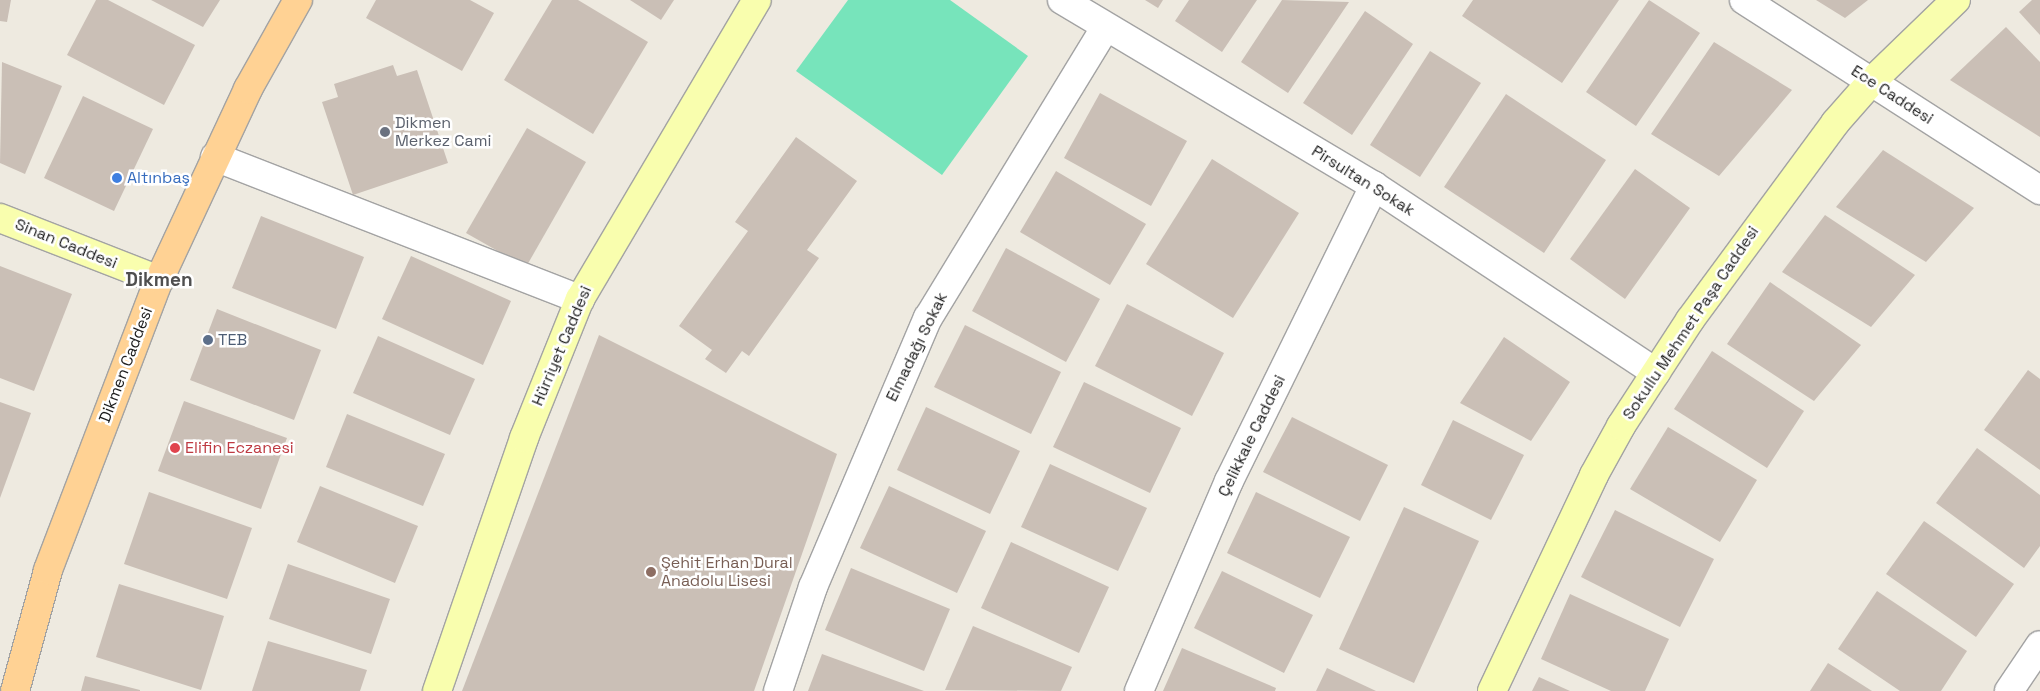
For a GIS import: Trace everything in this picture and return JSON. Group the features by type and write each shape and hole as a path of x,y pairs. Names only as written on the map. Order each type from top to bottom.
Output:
{"main road":[{"name":"Dikmen Caddesi","path":"15,691 48,570 159,280 215,157 298,0"},
{"name":"Hürriyet Caddesi","path":"437,691 524,438 580,299 757,0"},
{"name":"Sokullu Mehmet Paşa Caddesi","path":"1492,691 1594,474 1690,320 1770,207 1871,82 1956,0"},
{"name":"Sinan Caddesi","path":"0,218 159,280"}],"street":[{"name":"Pirsultan Sokak","path":"1062,0 1105,28 1374,186 1656,373"},
{"name":"Ece Caddesi","path":"1744,0 2040,190"},
{"name":"Elmadağı Sokak","path":"778,691 813,587 928,318 1105,28"},
{"path":"215,157 580,299"},
{"name":"Çelikkale Caddesi","path":"1139,691 1229,481 1374,186"},
{"path":"2009,691 2040,645"}],"green space":[{"path":"848,0 950,0 1028,56 942,175 796,71"}],"building":[{"path":"0,0 11,0 7,22 0,21"},
{"path":"96,0 108,0 195,45 164,105 67,55"},
{"path":"151,0 220,0 203,27"},
{"path":"376,0 470,0 494,13 462,71 366,18"},
{"path":"552,0 578,0 648,42 593,134 504,80"},
{"path":"630,0 674,0 661,20"},
{"path":"1145,0 1163,0 1158,8"},
{"path":"1189,0 1257,0 1222,52 1175,21"},
{"path":"1282,0 1349,2 1288,93 1241,62"},
{"path":"1473,0 1619,0 1562,83 1462,16"},
{"path":"1649,0 1700,33 1636,126 1586,92"},
{"path":"1816,0 1868,0 1845,18"},
{"path":"2032,0 2040,0 2040,35 2019,12"},
{"path":"1365,11 1413,44 1352,135 1303,103"},
{"path":"2006,27 2040,62 2040,137 1950,80"},
{"path":"1714,42 1792,90 1719,176 1651,134"},
{"path":"1430,51 1481,83 1420,177 1370,145"},
{"path":"2,62 62,86 25,174 0,163"},
{"name":"Dikmen Merkez Cami","path":"393,65 397,76 417,70 448,163 353,195 322,102 338,97 334,84"},
{"path":"1100,93 1187,141 1151,206 1064,158"},
{"path":"1506,94 1606,160 1544,253 1444,187"},
{"path":"83,96 153,129 114,211 44,178"},
{"path":"527,128 586,162 526,267 466,233"},
{"path":"796,137 857,181 807,250 819,258 749,356 742,351 726,373 705,359 712,350 679,326 748,231 735,222"},
{"path":"1883,150 1974,208 1926,262 1836,207"},
{"path":"1212,159 1299,213 1233,318 1146,264"},
{"path":"1635,169 1690,208 1625,299 1570,259"},
{"path":"1056,171 1146,224 1110,285 1020,232"},
{"path":"1825,215 1915,275 1871,327 1782,272"},
{"path":"261,216 364,257 336,329 232,288"},
{"path":"1006,248 1100,299 1066,362 972,311"},
{"path":"411,256 511,301 483,365 382,319"},
{"path":"0,266 72,294 34,391 0,378"},
{"path":"1770,282 1861,345 1814,401 1727,344"},
{"path":"1127,304 1224,353 1192,416 1095,366"},
{"path":"217,309 321,350 294,420 190,380"},
{"path":"965,325 1061,372 1031,434 934,387"},
{"name":"Şehit Erhan Dural Anadolu Lisesi","path":"599,335 837,454 754,691 462,691"},
{"path":"378,336 475,379 450,435 353,393"},
{"path":"1504,337 1570,382 1531,441 1460,403"},
{"path":"1712,351 1804,411 1767,468 1674,409"},
{"path":"2028,370 2040,379 2040,470 1984,430"},
{"path":"1084,382 1181,428 1150,493 1053,447"},
{"path":"184,401 287,438 261,509 158,471"},
{"path":"0,402 31,413 0,498"},
{"path":"926,407 1020,451 990,514 897,470"},
{"path":"347,414 445,454 423,506 326,467"},
{"path":"1292,417 1388,465 1360,521 1263,472"},
{"path":"1453,420 1524,455 1491,520 1421,485"},
{"path":"1668,427 1757,480 1720,542 1630,489"},
{"path":"1977,448 2040,495 2040,546 2024,568 1936,503"},
{"path":"1050,464 1147,508 1118,571 1021,527"},
{"path":"320,486 418,526 395,583 297,542"},
{"path":"889,486 986,531 957,593 860,548"},
{"path":"149,492 252,528 227,599 124,564"},
{"path":"1256,492 1350,537 1320,598 1227,553"},
{"path":"1404,507 1479,541 1414,683 1339,649"},
{"path":"1615,510 1714,559 1680,627 1581,577"},
{"path":"1924,521 2014,584 1976,637 1886,574"},
{"path":"1011,542 1109,587 1079,653 981,608"},
{"path":"288,564 390,599 371,654 269,619"},
{"path":"851,568 950,609 924,671 825,630"},
{"path":"1222,571 1313,615 1284,673 1194,628"},
{"path":"119,584 224,616 201,690 96,657"},
{"path":"1877,591 1967,651 1941,691 1900,691 1838,649"},
{"path":"1570,594 1669,639 1645,691 1611,691 1541,659"},
{"path":"973,626 1072,667 1061,691 945,690"},
{"path":"268,641 367,670 360,691 252,691"},
{"path":"1182,648 1276,688 1275,691 1163,691"},
{"path":"822,654 924,691 808,691"},
{"path":"1828,663 1872,691 1810,691"},
{"path":"1327,668 1376,691 1316,691"},
{"path":"85,676 140,690 140,691 81,691"},
{"path":"1539,677 1570,691 1532,691"}],"place":[{"name":"Dikmen Merkez Cami","path":"385,132"},
{"name":"Altınbaş","path":"117,178"},
{"name":"TEB","path":"208,340"},
{"name":"Elifin Eczanesi","path":"175,448"},
{"name":"Şehit Erhan Dural Anadolu Lisesi","path":"651,572"}],"district":[{"name":"Dikmen","path":"159,280"}]}
